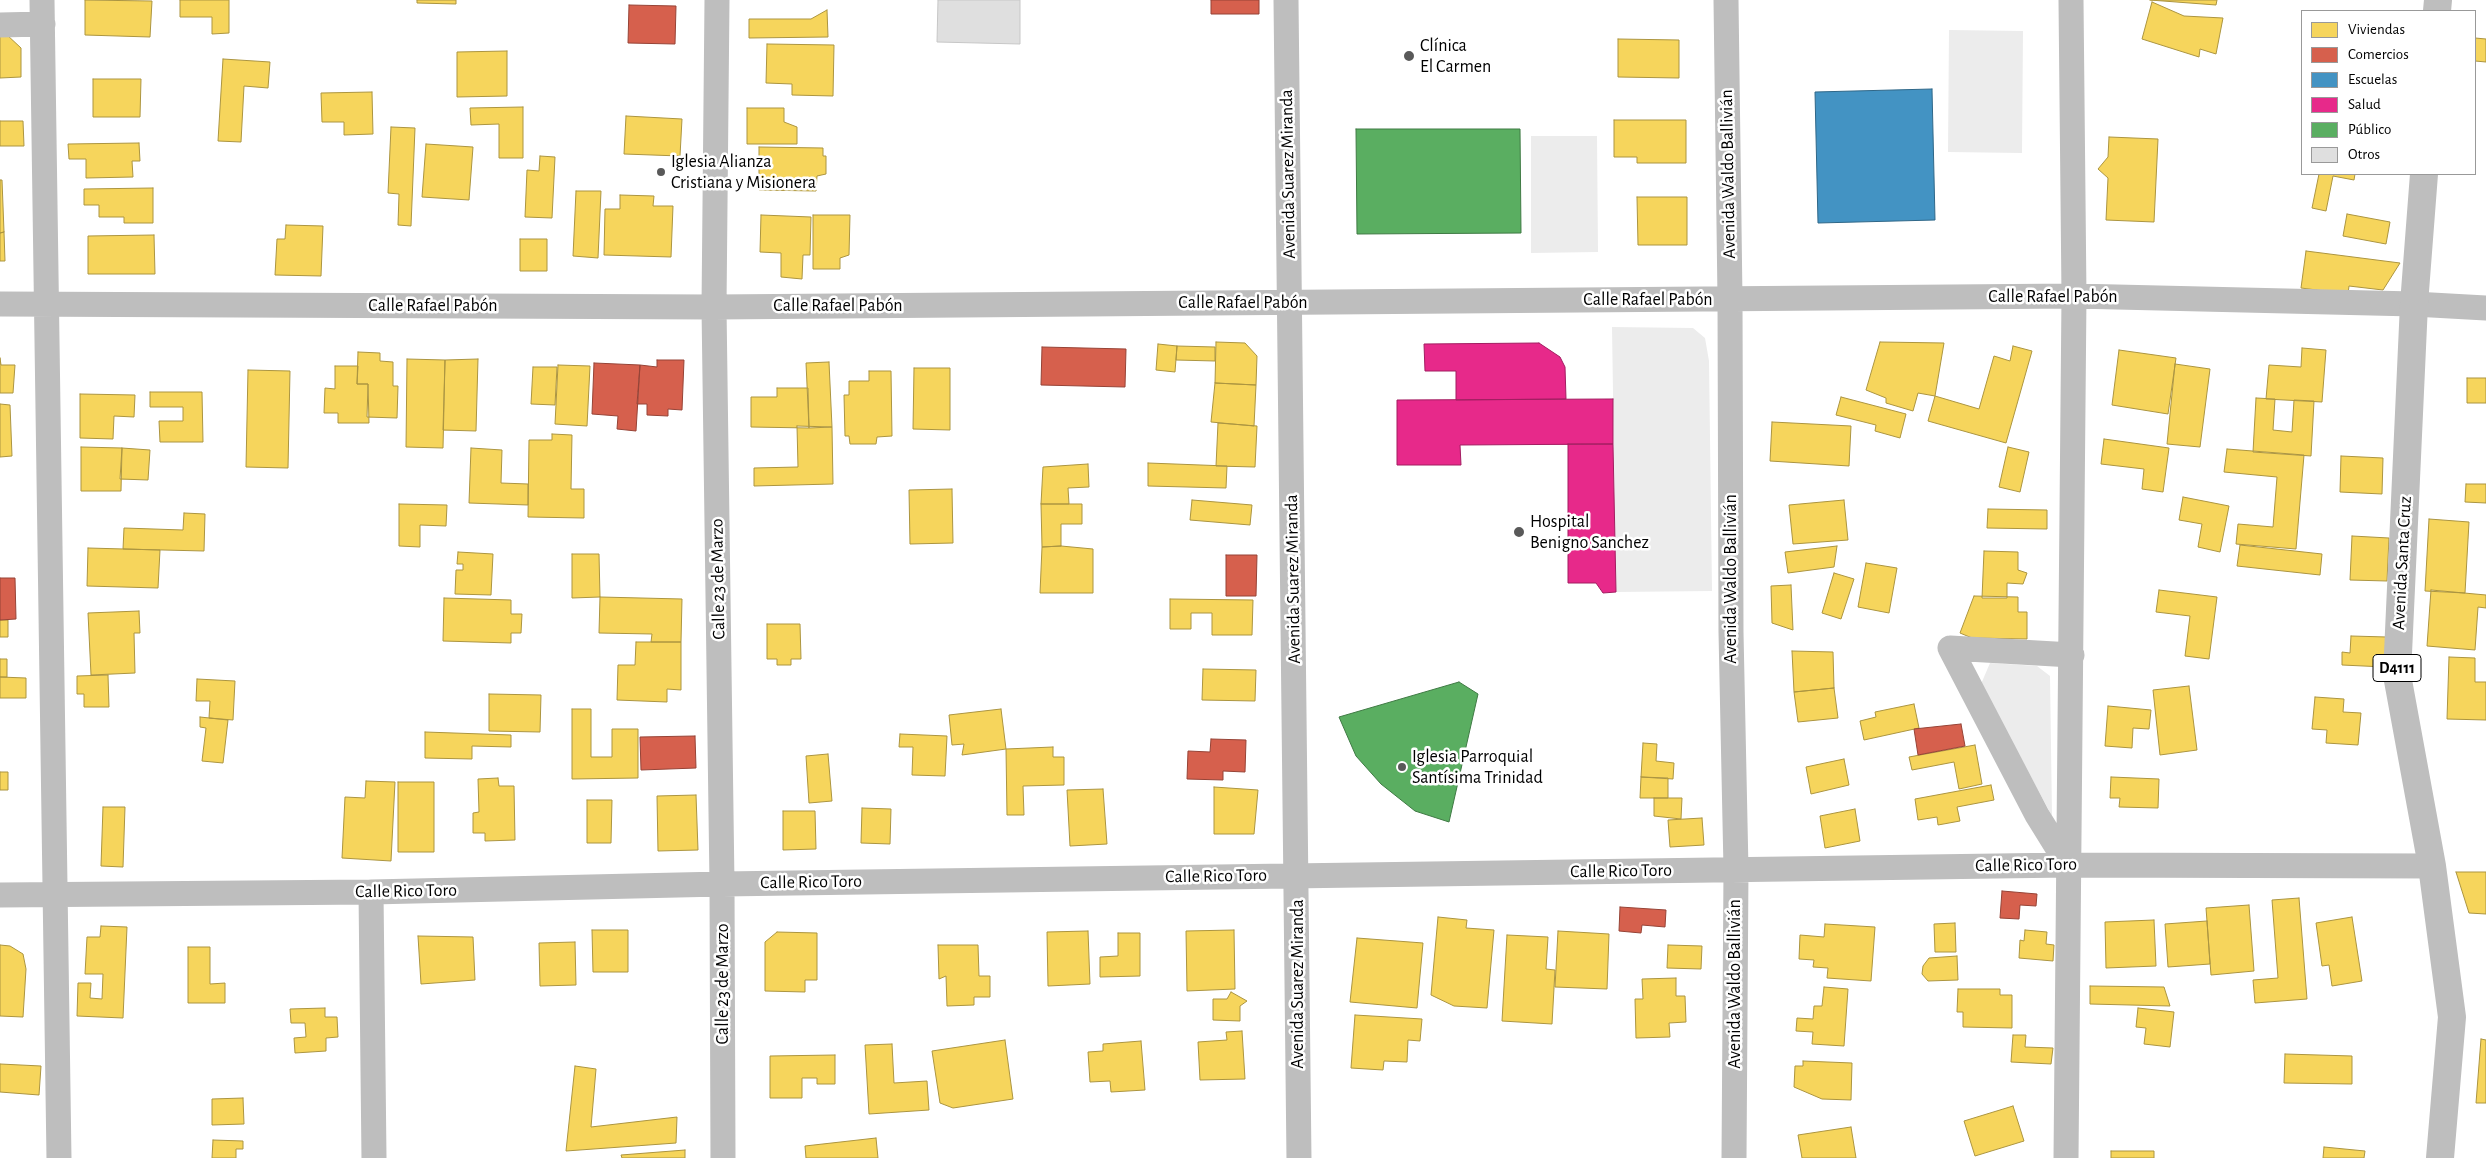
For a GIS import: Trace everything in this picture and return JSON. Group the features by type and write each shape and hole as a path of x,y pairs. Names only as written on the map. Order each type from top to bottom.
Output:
{"main road":[{"name":"Avenida Santa Cruz","path":"2424,175 2414,304 2397,675 2432,866 2452,1017 2440,1158"}],"street":[{"name":"Calle 23 de Marzo","path":"716,0 714,307 722,884 723,1158"},
{"name":"Avenida Suarez Miranda","path":"1286,0 1299,1158"},
{"name":"Avenida Waldo Ballivián","path":"1726,0 1730,299 1731,632 1736,869 1734,1158"},
{"path":"2066,1158 2074,296 2071,0"},
{"path":"0,25 43,12 59,1158"},
{"name":"Calle Rafael Pabón","path":"0,304 714,307 2074,296 2414,304 2486,308"},
{"path":"2068,864 2037,815 1950,648 2072,655"},
{"name":"Calle Rico Toro","path":"0,895 371,892 722,884 2068,864 2432,866"},
{"path":"371,892 374,1158"}],"shaded area":[{"path":"1949,30 2023,31 2022,153 1948,152"},
{"path":"1531,136 1597,136 1598,252 1531,253"},
{"path":"1612,327 1693,328 1705,338 1709,361 1712,591 1616,592"},
{"path":"1990,663 2037,666 2050,676 2052,816 1981,684"}],"building: Viviendas":[{"path":"85,0 152,1 150,37 85,35"},
{"path":"180,0 229,0 229,33 212,34 212,17 180,17"},
{"path":"417,0 456,0 456,4 417,3"},
{"path":"2150,0 2217,0 2216,5"},
{"path":"2152,2 2184,16 2223,18 2216,54 2200,49 2199,57 2142,39"},
{"path":"827,10 828,37 749,38 749,19 811,19"},
{"path":"0,33 6,34 21,48 21,77 0,78"},
{"path":"2476,38 2486,39 2486,62 2476,61"},
{"path":"1618,39 1679,40 1679,78 1618,77"},
{"path":"767,44 834,45 833,96 792,95 792,84 766,83"},
{"path":"507,51 507,96 457,97 457,52"},
{"path":"223,59 270,62 268,88 244,86 241,142 218,141"},
{"path":"93,79 141,79 140,117 93,117"},
{"path":"372,92 373,134 344,135 344,122 322,122 321,93"},
{"path":"523,107 523,158 499,158 499,124 471,125 470,108"},
{"path":"747,108 784,108 784,122 797,127 797,144 747,144"},
{"path":"626,116 682,119 680,156 624,154"},
{"path":"1614,120 1686,120 1686,163 1637,163 1637,157 1614,157"},
{"path":"0,121 23,121 24,146 0,146"},
{"path":"391,127 415,128 411,226 398,225 399,194 388,193"},
{"path":"2109,137 2158,139 2154,222 2106,220 2108,178 2098,169 2108,157"},
{"path":"139,143 140,161 132,161 133,177 86,178 86,159 69,159 68,144"},
{"path":"426,144 473,147 469,200 422,197"},
{"path":"759,147 823,148 823,156 826,156 826,174 817,176 816,191 759,190"},
{"path":"540,156 555,157 552,218 525,217 527,170 539,171"},
{"path":"2319,175 2355,175 2354,180 2333,176 2326,211 2312,208"},
{"path":"0,180 2,180 4,232 0,233"},
{"path":"153,188 153,223 124,223 124,217 99,217 99,205 84,205 84,189"},
{"path":"576,191 601,191 598,258 573,256"},
{"path":"620,195 654,196 653,206 673,206 671,257 604,255 605,209 620,209"},
{"path":"1637,197 1687,197 1687,245 1638,245"},
{"path":"2347,214 2390,222 2386,244 2343,236"},
{"path":"761,215 811,217 810,255 803,255 802,279 781,277 781,253 760,252"},
{"path":"813,215 850,215 849,255 840,258 840,269 813,269"},
{"path":"286,225 323,226 321,276 275,275 277,239 285,239"},
{"path":"4,232 5,261 0,261 0,233"},
{"path":"154,235 155,274 88,274 88,236"},
{"path":"520,239 547,239 547,271 520,271"},
{"path":"2306,251 2400,263 2383,290 2349,286 2348,294 2301,288"},
{"path":"1216,342 1245,343 1257,356 1256,385 1215,383"},
{"path":"1880,342 1944,343 1935,396 1918,393 1913,411 1886,403 1886,398 1866,390"},
{"path":"1158,344 1177,346 1175,372 1156,370"},
{"path":"1177,346 1215,347 1215,361 1176,360"},
{"path":"2013,346 2032,351 2006,443 1928,421 1935,396 1979,409 1994,356 2010,361"},
{"path":"2302,348 2326,350 2322,402 2266,399 2269,365 2301,367"},
{"path":"2119,350 2176,358 2168,414 2112,405"},
{"path":"358,352 380,353 380,361 393,362 393,386 398,386 397,418 367,417 368,384 357,384"},
{"path":"0,358 1,365 15,365 13,393 0,393"},
{"path":"407,359 445,360 443,448 406,447"},
{"path":"478,359 476,431 443,430 445,360"},
{"path":"829,362 832,427 809,428 806,363"},
{"path":"2175,364 2210,369 2200,447 2167,444"},
{"path":"558,365 590,366 587,426 555,424"},
{"path":"335,366 358,366 357,384 368,384 369,423 338,423 338,413 324,413 325,388 335,389"},
{"path":"533,367 557,367 555,405 531,404"},
{"path":"914,368 950,368 950,430 913,429"},
{"path":"248,370 290,371 288,468 246,467"},
{"path":"869,371 891,371 892,436 877,437 876,444 850,444 849,436 845,436 844,395 849,395 849,381 869,381"},
{"path":"2467,378 2486,378 2486,403 2467,403"},
{"path":"1215,383 1256,385 1254,426 1211,422"},
{"path":"777,388 808,388 809,428 751,427 751,397 777,397"},
{"path":"150,392 202,392 203,442 160,442 159,421 183,421 183,407 150,407"},
{"path":"80,394 135,395 134,417 114,416 113,439 80,438"},
{"path":"1841,397 1906,414 1900,438 1875,431 1876,425 1836,415"},
{"path":"2256,398 2275,399 2273,430 2292,432 2294,400 2314,401 2311,456 2253,452"},
{"path":"0,404 10,405 12,456 0,457"},
{"path":"1772,422 1851,426 1849,466 1770,461"},
{"path":"1218,423 1257,426 1255,467 1216,466"},
{"path":"797,426 832,427 833,484 754,486 754,468 798,467"},
{"path":"552,434 572,435 571,489 584,489 584,518 528,517 529,440 552,440"},
{"path":"2104,439 2169,448 2163,492 2142,489 2144,469 2101,464"},
{"path":"81,447 122,448 121,491 81,491"},
{"path":"2008,447 2029,452 2020,492 1999,487"},
{"path":"122,448 150,450 148,480 120,479"},
{"path":"471,448 502,450 501,483 528,484 528,505 469,503"},
{"path":"2227,449 2304,455 2296,549 2236,544 2238,524 2273,527 2277,477 2224,472"},
{"path":"2341,456 2383,458 2382,494 2340,492"},
{"path":"1148,463 1227,466 1226,488 1148,486"},
{"path":"1088,464 1089,487 1068,488 1069,504 1041,504 1043,467"},
{"path":"2466,484 2486,484 2486,503 2465,502"},
{"path":"952,489 953,543 910,544 909,490"},
{"path":"2183,497 2229,506 2220,552 2198,547 2202,524 2179,520"},
{"path":"1192,500 1252,505 1250,525 1190,520"},
{"path":"1844,500 1848,540 1793,544 1789,505"},
{"path":"399,504 447,505 446,526 420,525 420,547 399,546"},
{"path":"1041,504 1082,504 1082,524 1061,524 1061,546 1042,547"},
{"path":"1988,509 2047,510 2047,529 1987,528"},
{"path":"184,513 205,514 204,551 123,549 124,528 183,530"},
{"path":"2429,519 2469,522 2465,593 2425,591"},
{"path":"2352,536 2389,538 2387,581 2350,580"},
{"path":"2240,545 2322,554 2320,575 2237,566"},
{"path":"1061,546 1093,549 1093,593 1040,593 1042,547"},
{"path":"1837,546 1834,567 1788,573 1785,552"},
{"path":"88,548 160,550 158,588 87,586"},
{"path":"1984,551 2018,552 2018,570 2027,573 2023,584 2007,583 2007,598 1982,598"},
{"path":"458,552 493,554 491,595 455,594 456,570 463,570 463,564 457,564"},
{"path":"572,554 599,554 600,597 572,598"},
{"path":"1866,563 1897,568 1889,613 1858,607"},
{"path":"1834,573 1854,579 1841,619 1822,613"},
{"path":"1791,585 1793,630 1772,623 1771,586"},
{"path":"2159,590 2217,597 2209,659 2185,656 2190,616 2156,612"},
{"path":"2431,590 2486,595 2486,608 2478,607 2475,650 2427,646"},
{"path":"1974,596 2018,597 2018,612 2027,612 2027,639 1972,638 1960,633"},
{"path":"600,597 682,599 681,642 651,642 652,634 599,633"},
{"path":"444,598 511,600 511,614 522,614 521,633 511,633 511,643 443,641"},
{"path":"1170,599 1253,600 1252,635 1212,635 1212,613 1191,613 1191,629 1170,629"},
{"path":"139,611 140,633 134,633 135,673 91,675 88,613"},
{"path":"0,620 8,620 8,637 0,637"},
{"path":"767,624 800,624 801,659 791,659 791,665 777,665 777,659 767,659"},
{"path":"2351,636 2387,637 2385,667 2342,665 2342,652 2350,653"},
{"path":"636,642 681,642 681,690 667,689 667,702 617,700 618,665 635,665"},
{"path":"1792,651 1833,652 1834,688 1794,692"},
{"path":"2449,657 2475,658 2475,682 2486,682 2486,720 2447,719"},
{"path":"0,659 7,659 7,677 0,677"},
{"path":"1203,669 1256,670 1255,701 1202,700"},
{"path":"108,675 109,707 84,707 84,694 77,694 77,676"},
{"path":"0,677 26,678 26,698 0,698"},
{"path":"197,679 235,681 233,720 209,718 210,701 196,701"},
{"path":"2189,686 2197,750 2160,755 2153,690"},
{"path":"1834,688 1838,718 1798,722 1794,692"},
{"path":"489,694 541,695 540,732 489,731"},
{"path":"2315,697 2344,699 2343,712 2361,713 2358,745 2326,743 2327,730 2312,729"},
{"path":"1914,704 1919,728 1864,740 1860,721 1876,717 1875,712"},
{"path":"2108,706 2151,710 2149,729 2133,728 2132,748 2105,746"},
{"path":"572,709 591,709 591,757 612,757 612,729 638,729 638,778 572,779"},
{"path":"1001,709 1006,749 962,755 964,744 952,745 949,715"},
{"path":"200,717 228,720 223,763 202,761 206,728 200,727"},
{"path":"425,732 511,735 511,747 472,746 472,759 425,758"},
{"path":"900,734 947,736 945,776 912,775 913,747 899,747"},
{"path":"1643,743 1657,744 1656,761 1674,763 1673,779 1641,777"},
{"path":"1975,745 1982,784 1959,789 1954,762 1912,770 1909,757"},
{"path":"1053,747 1053,757 1064,757 1064,785 1023,786 1024,815 1007,815 1006,749"},
{"path":"828,754 832,801 809,803 806,756"},
{"path":"1844,759 1849,785 1811,794 1806,767"},
{"path":"0,772 8,772 8,790 0,790"},
{"path":"1641,777 1668,778 1668,798 1640,798"},
{"path":"2111,777 2159,779 2158,808 2119,807 2120,798 2110,798"},
{"path":"498,778 499,786 514,786 515,840 485,841 485,833 473,833 473,813 479,812 478,779"},
{"path":"366,781 395,782 391,861 342,858 345,797 365,798"},
{"path":"398,782 434,782 434,852 398,852"},
{"path":"1991,785 1994,800 1957,807 1960,821 1938,825 1937,817 1918,820 1915,799"},
{"path":"1214,787 1258,790 1254,834 1214,834"},
{"path":"1103,789 1107,844 1070,846 1067,790"},
{"path":"696,795 698,850 658,851 657,796"},
{"path":"1654,798 1682,798 1681,819 1654,816"},
{"path":"587,800 612,800 611,843 587,843"},
{"path":"103,807 125,807 123,867 101,866"},
{"path":"862,808 891,809 890,844 861,843"},
{"path":"1855,809 1860,841 1825,848 1820,816"},
{"path":"783,811 815,811 816,849 783,850"},
{"path":"1702,818 1704,845 1670,847 1668,820"},
{"path":"2456,872 2486,872 2486,914 2469,913"},
{"path":"2299,898 2307,999 2255,1003 2253,980 2278,978 2272,900"},
{"path":"2249,905 2254,971 2211,975 2206,908"},
{"path":"1438,917 1467,920 1466,928 1494,930 1487,1008 1454,1006 1431,995"},
{"path":"2352,917 2362,981 2332,986 2329,965 2322,966 2316,923"},
{"path":"2154,920 2156,966 2106,968 2105,922"},
{"path":"2207,921 2210,964 2168,967 2165,924"},
{"path":"1955,923 1956,952 1935,952 1934,924"},
{"path":"1825,924 1875,927 1871,981 1827,978 1828,968 1813,967 1814,960 1799,959 1800,935 1824,937"},
{"path":"101,926 127,927 123,1018 77,1016 78,983 91,983 90,998 102,999 103,974 85,974 87,937 100,937"},
{"path":"592,930 628,930 628,972 593,972"},
{"path":"1234,930 1235,989 1187,991 1186,931"},
{"path":"2025,930 2047,932 2046,944 2054,945 2053,961 2019,958 2020,940 2024,941"},
{"path":"1088,931 1090,984 1048,986 1047,932"},
{"path":"1558,931 1609,934 1607,989 1555,987"},
{"path":"777,932 817,933 817,980 805,980 805,992 765,991 765,942"},
{"path":"1118,933 1140,933 1140,976 1100,977 1100,957 1118,956"},
{"path":"1507,935 1548,937 1546,969 1555,970 1552,1024 1502,1021"},
{"path":"418,936 473,937 475,980 421,984"},
{"path":"1357,938 1423,943 1417,1008 1350,1002"},
{"path":"575,942 576,985 540,986 539,943"},
{"path":"0,945 10,946 23,954 26,969 23,1017 0,1016"},
{"path":"938,945 978,945 979,976 990,976 990,997 974,997 974,1005 947,1006 946,976 939,979"},
{"path":"1668,945 1702,946 1701,969 1667,968"},
{"path":"188,947 210,947 210,984 225,983 225,1003 188,1003"},
{"path":"1957,956 1958,980 1928,981 1922,974 1923,966 1929,958"},
{"path":"1676,978 1676,996 1685,996 1686,1022 1669,1023 1670,1037 1636,1038 1635,999 1643,999 1642,979"},
{"path":"2090,986 2164,987 2170,1006 2090,1004"},
{"path":"1824,987 1848,989 1844,1046 1812,1044 1813,1032 1796,1031 1797,1018 1813,1019 1814,1006 1822,1006"},
{"path":"1958,989 2000,989 2000,995 2012,995 2012,1028 1963,1027 1963,1012 1957,1012"},
{"path":"1231,992 1247,1001 1240,1006 1240,1021 1213,1020 1213,999 1227,999"},
{"path":"325,1008 325,1017 337,1017 338,1037 326,1038 326,1051 295,1053 294,1038 306,1037 305,1023 291,1023 290,1009"},
{"path":"2138,1008 2174,1012 2170,1047 2144,1044 2146,1028 2136,1027"},
{"path":"1355,1015 1422,1019 1420,1041 1408,1040 1407,1062 1384,1061 1383,1070 1351,1068"},
{"path":"1242,1031 1245,1079 1200,1080 1198,1042 1227,1040 1226,1032"},
{"path":"2013,1035 2026,1035 2025,1047 2053,1048 2051,1064 2011,1062"},
{"path":"2481,1039 2486,1040 2486,1103 2476,1103"},
{"path":"1005,1040 1013,1099 953,1108 940,1103 932,1051"},
{"path":"1141,1041 1145,1090 1111,1092 1110,1081 1090,1082 1088,1052 1103,1051 1103,1044"},
{"path":"892,1044 894,1083 927,1081 929,1110 869,1114 865,1045"},
{"path":"2285,1054 2352,1056 2352,1084 2284,1083"},
{"path":"835,1055 835,1084 817,1084 817,1078 802,1078 802,1098 770,1098 770,1056"},
{"path":"1803,1061 1852,1063 1851,1100 1822,1099 1794,1087 1795,1066 1803,1066"},
{"path":"0,1064 41,1066 39,1095 0,1092"},
{"path":"575,1066 596,1069 591,1127 677,1117 676,1143 566,1151"},
{"path":"243,1098 244,1124 212,1125 212,1099"},
{"path":"2013,1106 2024,1141 1975,1156 1964,1121"},
{"path":"1851,1127 1856,1158 1802,1158 1798,1135"},
{"path":"876,1138 878,1158 806,1158 805,1146"},
{"path":"213,1140 243,1141 243,1149 236,1149 236,1158 212,1158"},
{"path":"2324,1147 2365,1151 2364,1158 2323,1158"},
{"path":"685,1150 685,1158 622,1158 621,1155"},
{"path":"2111,1151 2154,1151 2154,1158 2111,1158"}],"building: Comercios":[{"path":"1211,0 1259,0 1259,14 1211,14"},
{"path":"629,5 676,6 675,44 628,43"},
{"path":"1042,347 1126,349 1125,387 1041,385"},
{"path":"657,360 684,360 682,410 668,409 668,416 647,415 647,404 637,404 640,365 657,367"},
{"path":"594,363 640,365 636,431 617,429 618,416 592,414"},
{"path":"1226,555 1257,555 1256,596 1226,596"},
{"path":"0,578 15,578 16,619 0,620"},
{"path":"1961,724 1965,746 1918,755 1914,729"},
{"path":"695,736 696,768 641,770 640,737"},
{"path":"1211,739 1246,740 1245,772 1223,771 1223,780 1187,779 1188,751 1210,752"},
{"path":"2002,891 2037,894 2036,906 2020,905 2019,919 2000,918"},
{"path":"1620,907 1666,910 1665,927 1642,925 1641,933 1619,931"}],"building: Escuelas":[{"path":"1932,89 1935,220 1818,223 1815,92"}],"building: Salud":[{"path":"1539,343 1560,357 1565,367 1566,399 1456,400 1456,371 1425,371 1424,344"},
{"path":"1613,399 1613,444 1460,445 1461,465 1397,465 1397,400"},
{"path":"1568,444 1613,444 1616,592 1603,593 1596,583 1568,583"}],"building: Público":[{"path":"1356,129 1520,129 1521,233 1357,234"},
{"path":"1459,682 1478,694 1449,822 1415,811 1381,784 1356,756 1339,717"}],"building: Otros":[{"path":"938,0 1020,0 1020,44 937,42"}],"place":[{"name":"Clínica El Carmen","path":"1409,56"},
{"name":"Iglesia Alianza Cristiana y Misionera","path":"661,172"},
{"name":"Hospital Benigno Sanchez","path":"1519,532"},
{"name":"Iglesia Parroquial Santísima Trinidad","path":"1402,767"}]}
